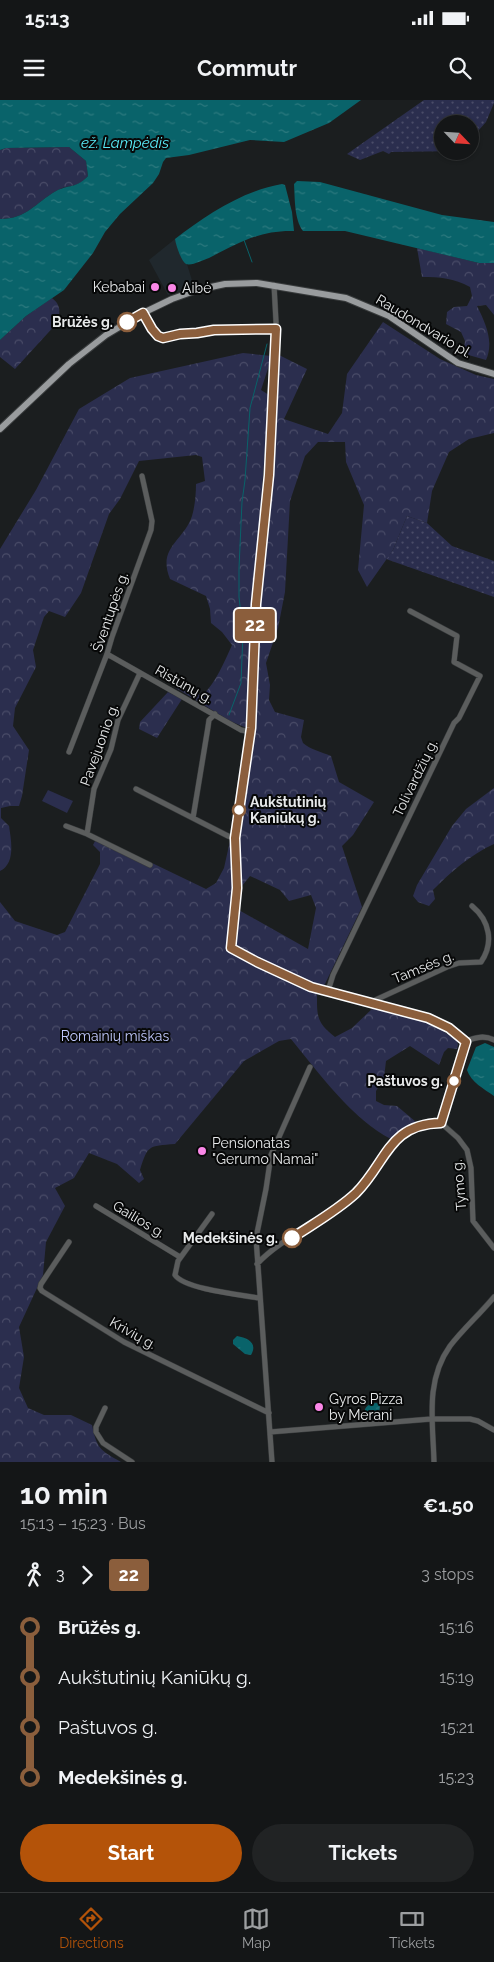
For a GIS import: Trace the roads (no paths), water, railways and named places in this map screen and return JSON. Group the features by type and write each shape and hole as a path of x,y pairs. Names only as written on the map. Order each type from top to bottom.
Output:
{"main road":[{"name":"Raudondvario pl.","path":"0,429 93,344 143,313 188,293 211,286 243,282 274,285 346,298 368,306 400,323 458,363 494,374"}],"street":[{"path":"274,285 276,329 269,475 256,604 251,732 235,838 237,888 231,948 298,981 428,1018 449,1028 466,1042"},
{"path":"143,313 152,329 158,336 163,338 214,330 276,329"},
{"name":"Šventupės g.","path":"70,752 151,530 152,521 142,476"},
{"name":"Tolivardžių g.","path":"328,991 336,968 427,777 480,676 454,662 457,636 410,611"},
{"name":"Ristūnų g.","path":"107,654 241,730 251,732"},
{"name":"Pavejuonio g.","path":"88,834 94,789 111,749 118,720 140,673"},
{"path":"193,818 208,727 210,720 215,714"},
{"path":"136,789 235,838"},
{"path":"66,826 88,834 150,865"},
{"name":"Tamsės g.","path":"371,1002 447,967 459,963 481,962 490,950 491,936 483,917 472,906"},
{"path":"466,1042 480,1037 494,1040"},
{"path":"257,1264 266,1254 306,1229 355,1193 402,1133 425,1124 441,1123 466,1042"},
{"path":"272,1462 256,1238 266,1189 268,1163 310,1067"},
{"name":"Tymo g.","path":"441,1123 458,1138 467,1150 471,1168 473,1221 494,1248"},
{"name":"Gailios g.","path":"96,1206 180,1257"},
{"path":"212,1214 180,1257 175,1270 178,1279 210,1290 259,1298"},
{"name":"Krivių g.","path":"69,1242 41,1284 40,1288 42,1291 124,1342 269,1413"},
{"path":"434,1462 431,1419 432,1389 437,1371 450,1348 494,1297"},
{"path":"105,1408 96,1427 99,1439 132,1462"},
{"path":"270,1432 431,1419 470,1419 478,1421 494,1430"}],"water":[{"name":"ež. Lampėdis","path":"0,100 361,100 329,123 284,142 250,140 189,155 166,158 153,183 120,214 105,232 93,253 64,290 26,316 0,340 0,219 24,213 56,191 76,185 88,176 86,161 69,147 6,148 0,150"},
{"path":"297,181 320,182 442,215 494,222 494,263 479,263 345,231 303,231 298,221 296,208 294,184"},
{"path":"282,184 285,185 292,212 294,231 260,235 198,262 186,264 184,262 175,239 225,205 253,192"},
{"path":"485,1043 494,1047 494,1096 475,1082 467,1070 476,1047"},
{"path":"237,1336 245,1338 253,1344 251,1355 245,1354 233,1344 233,1340"},
{"path":"376,1403 380,1404 379,1416 365,1416 367,1406"}],"waterway":[{"path":"244,240 252,262"},
{"path":"229,715 241,683 243,632 239,597 239,568 242,502 250,408 267,344"}],"place":[{"name":"Kebabai","path":"155,287"},
{"name":"Aibė","path":"172,288"},
{"name":"Brūžės g.","path":"127,322"},
{"name":"Aukštutinių Kaniūkų g.","path":"239,810"},
{"name":"Paštuvos g.","path":"454,1081"},
{"name":"Pensionatas \"Gerumo Namai\"","path":"202,1151"},
{"name":"Medekšinės g.","path":"292,1238"},
{"name":"Gyros Pizza by Merani","path":"319,1407"}],"park label":[{"name":"Romainių miškas","path":"115,1036"}]}
